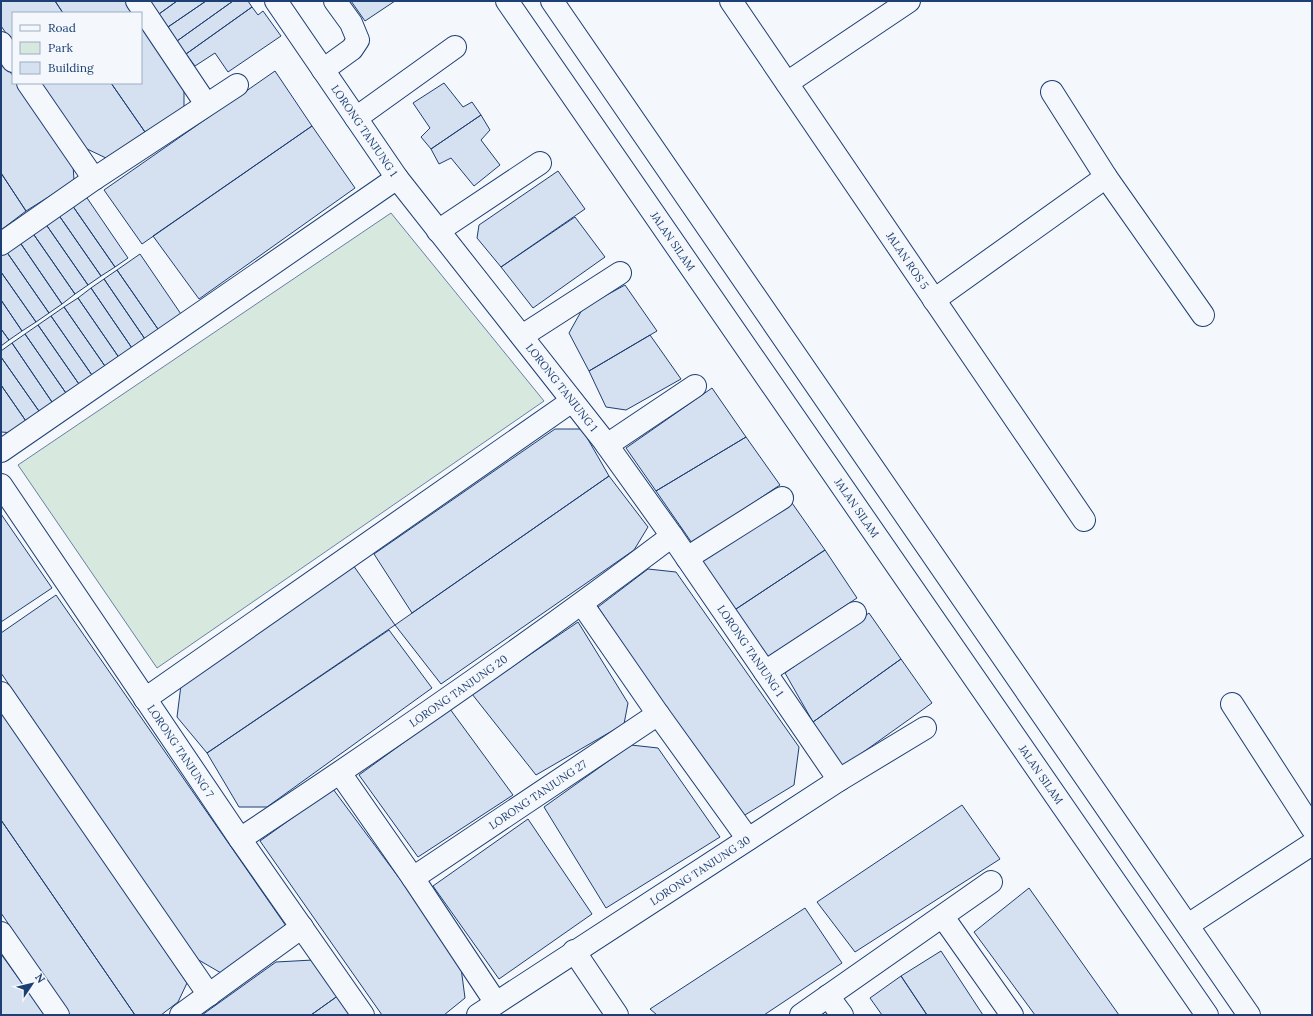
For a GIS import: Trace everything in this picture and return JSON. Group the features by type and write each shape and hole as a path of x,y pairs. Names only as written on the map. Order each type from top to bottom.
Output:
{"main road":[{"path":"137,1 206,104"},
{"name":"LORONG TANJUNG 1","path":"276,1 397,178 607,445 672,536 839,780"},
{"path":"323,70 352,49 358,40 351,23 335,1"},
{"name":"JALAN SILAM","path":"507,1 1207,1015"},
{"path":"552,1 1249,1015"},
{"name":"JALAN ROS 5","path":"731,1 1084,520"},
{"path":"787,83 909,1"},
{"path":"1,43 12,60"},
{"path":"356,118 455,47"},
{"path":"29,84 94,179"},
{"path":"1,244 94,179 237,85"},
{"path":"1052,92 1106,177 1203,315"},
{"path":"438,231 540,163"},
{"path":"934,300 1106,177"},
{"path":"1,451 397,178"},
{"path":"522,336 620,273"},
{"path":"607,445 695,386"},
{"path":"145,699 572,401"},
{"name":"LORONG TANJUNG 7","path":"1,485 240,839 363,1015"},
{"path":"687,558 782,498"},
{"name":"LORONG TANJUNG 20","path":"240,839 340,773 582,604 672,536"},
{"path":"582,604 658,714 748,839"},
{"path":"765,672 855,612"},
{"path":"1,693 209,995"},
{"path":"1232,704 1312,828"},
{"name":"LORONG TANJUNG 27","path":"413,878 658,714"},
{"name":"LORONG TANJUNG 30","path":"478,1015 574,951 839,780 925,728"},
{"path":"340,773 413,878 496,1003"},
{"path":"1188,925 1312,844"},
{"path":"801,1015 991,882"},
{"path":"943,917 1012,1015"},
{"path":"181,1015 302,927"},
{"path":"1,933 58,1015"},
{"path":"574,951 617,1015"},
{"path":"828,996 842,1015"}],"green space":[{"path":"391,213 544,401 157,668 18,465"}],"building":[{"path":"1,1 55,1 62,12 12,12 12,42 1,26"},
{"path":"55,1 125,1 132,12 62,12"},
{"path":"150,1 177,1 159,14"},
{"path":"177,1 206,1 168,27 159,14"},
{"path":"206,1 233,1 177,41 168,27"},
{"path":"233,1 248,1 252,7 186,54 177,41"},
{"path":"351,1 395,1 365,21"},
{"path":"252,7 258,15 263,11 281,36 228,72 215,53 195,66 186,54"},
{"path":"142,26 184,88 184,109 145,132 112,84 142,84"},
{"path":"1,59 12,75 12,84 19,84 73,164 74,181 26,211 1,173"},
{"path":"275,71 312,126 142,244 104,190"},
{"path":"444,83 463,107 472,102 481,115 431,149 421,137 430,128 413,103"},
{"path":"41,84 112,84 145,132 106,158 85,148"},
{"path":"481,115 490,130 481,140 500,165 474,186 451,158 439,164 431,149"},
{"path":"312,126 355,188 199,299 153,236"},
{"path":"558,171 585,209 501,267 477,238 479,225"},
{"path":"1,173 26,211 1,230"},
{"path":"85,195 128,258 115,267 72,205"},
{"path":"72,205 115,267 101,276 58,214"},
{"path":"58,214 101,276 88,285 45,223"},
{"path":"575,217 605,257 533,308 501,267"},
{"path":"45,223 88,285 75,294 32,232"},
{"path":"32,232 75,294 62,304 19,241"},
{"path":"19,241 62,304 49,313 6,251"},
{"path":"6,251 49,313 36,322 1,272 1,254"},
{"path":"140,254 183,317 160,332 117,270"},
{"path":"117,270 160,332 147,342 104,279"},
{"path":"1,272 36,322 22,331 1,300"},
{"path":"104,279 147,342 134,351 91,288"},
{"path":"625,285 657,331 589,371 569,333 583,308"},
{"path":"91,288 134,351 120,359 78,298"},
{"path":"78,298 120,359 107,369 64,307"},
{"path":"1,300 22,331 9,340 1,329"},
{"path":"64,307 107,369 94,378 51,316"},
{"path":"51,316 94,378 81,387 38,325"},
{"path":"38,325 81,387 68,396 25,334"},
{"path":"1,329 9,340 1,346"},
{"path":"25,334 68,396 54,405 12,343"},
{"path":"650,335 681,379 626,410 606,407 589,371"},
{"path":"12,343 54,405 41,414 1,357 1,351"},
{"path":"1,357 41,414 28,424 1,385"},
{"path":"1,385 28,424 15,433 1,432"},
{"path":"712,388 746,437 656,491 626,448"},
{"path":"555,429 582,429 609,476 412,613 374,554"},
{"path":"746,437 780,485 692,543 656,491"},
{"path":"609,476 648,527 634,550 441,684 395,625"},
{"path":"792,503 825,550 733,611 700,562"},
{"path":"1,514 52,588 1,622"},
{"path":"825,550 857,598 766,658 733,611"},
{"path":"353,565 395,625 207,753 177,717 181,685"},
{"path":"648,569 676,572 799,747 794,785 740,818 598,607"},
{"path":"56,595 286,926 221,973 197,959 1,673 1,633"},
{"path":"869,613 901,659 813,722 785,673"},
{"path":"578,622 628,703 624,724 536,775 472,694"},
{"path":"389,630 432,688 267,807 239,807 207,753"},
{"path":"901,659 932,703 841,768 813,722"},
{"path":"450,709 513,795 418,857 359,775"},
{"path":"1,711 187,983 178,1002 161,1015 135,1015 1,820"},
{"path":"631,745 658,748 720,837 606,908 544,807"},
{"path":"333,789 460,960 465,998 444,1015 382,1015 260,841"},
{"path":"962,805 1000,859 855,952 817,902"},
{"path":"528,819 592,914 499,979 433,886"},
{"path":"1,820 135,1015 70,1015 1,913"},
{"path":"1029,888 1119,1015 1035,1015 974,932"},
{"path":"805,908 842,963 764,1015 657,1015 650,1009"},
{"path":"941,951 983,1015 927,1015 901,976"},
{"path":"1,954 45,1015 1,1015"},
{"path":"313,960 339,995 311,1015 202,1015 276,962"},
{"path":"901,976 927,1015 882,1015 870,998"},
{"path":"339,995 355,1015 311,1015"}]}
